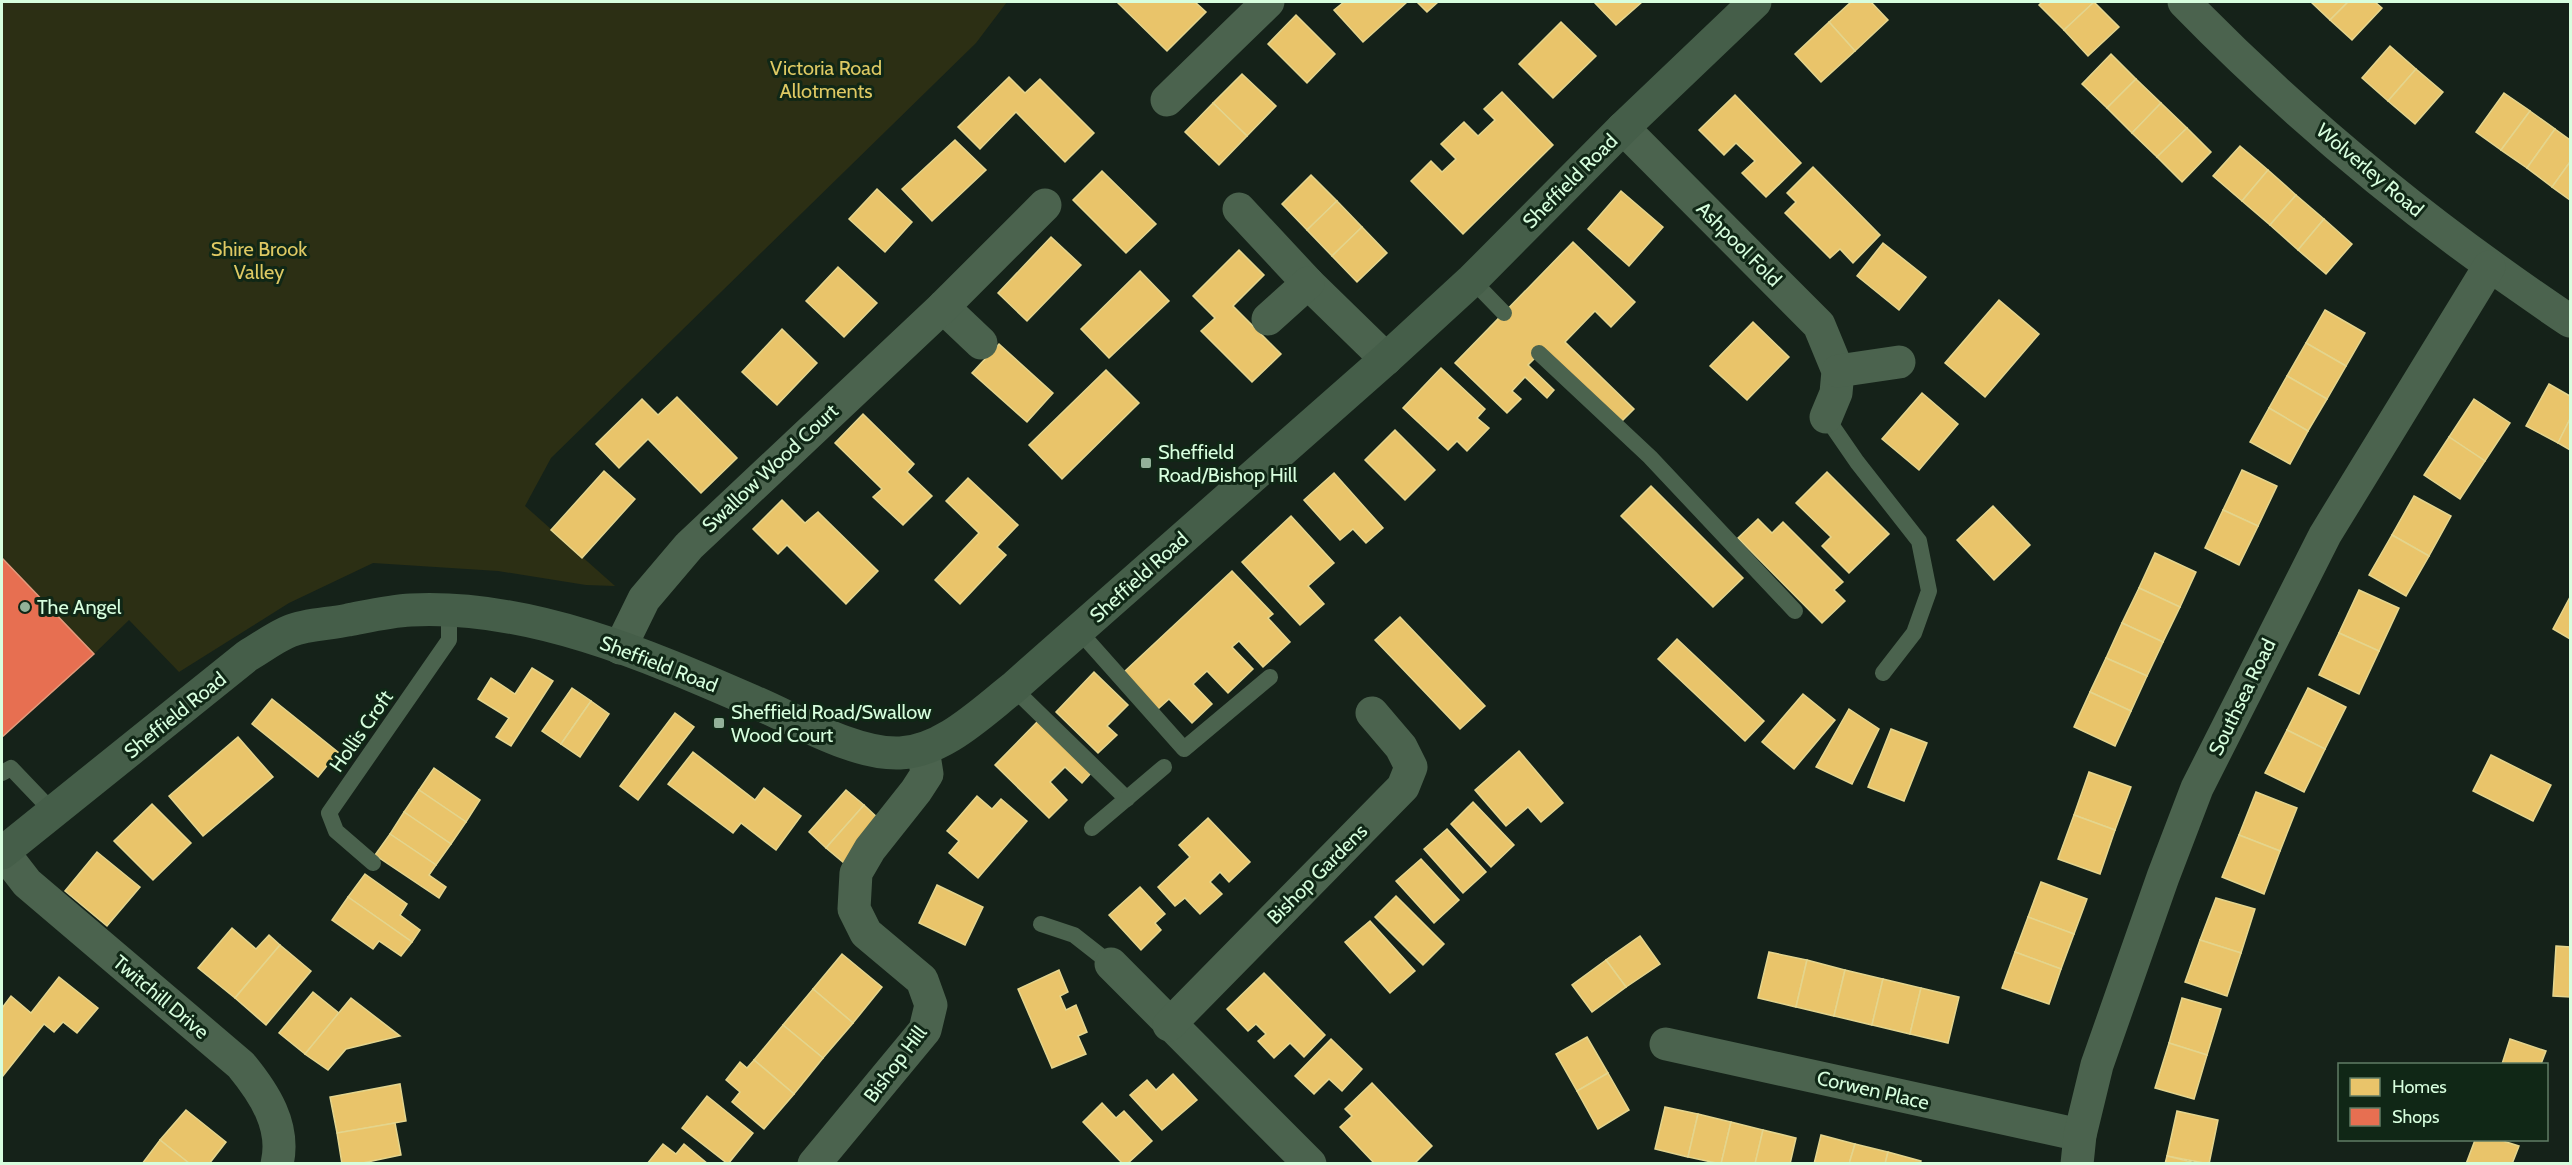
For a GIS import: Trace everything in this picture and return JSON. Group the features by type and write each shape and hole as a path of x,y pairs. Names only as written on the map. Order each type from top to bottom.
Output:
{"main road":[{"name":"Sheffield Road","path":"2,853 247,656 291,630 411,610 511,617 620,648 843,741 871,750 900,753 923,749 953,734 1013,688 1386,359 1472,280 1623,128 1755,2"}],"street":[{"name":"Wolverley Road","path":"2184,2 2229,48 2358,164 2489,267 2571,321"},
{"path":"1167,100 1254,6"},
{"name":"Ashpool Fold","path":"1623,128 1819,325 1838,371"},
{"name":"Swallow Wood Court","path":"620,648 644,599 689,546 943,308 1045,205"},
{"path":"1239,209 1308,283 1386,359"},
{"name":"Southsea Road","path":"2078,1150 2097,1065 2163,878 2198,788 2325,535 2489,267"},
{"path":"1268,319 1308,283"},
{"path":"943,308 981,343"},
{"path":"1826,417 1836,393 1838,371 1899,362"},
{"name":"Bishop Gardens","path":"1169,1025 1403,787 1412,767 1401,747 1372,713"},
{"name":"Bishop Hill","path":"814,1164 926,1030 932,1005 922,980 866,933 854,909 856,873 870,849 927,774 923,749"},
{"name":"Twitchill Drive","path":"2,853 27,883 241,1065 262,1092 276,1123 280,1153 277,1164"},
{"path":"1111,964 1169,1025 1310,1164"},
{"name":"Corwen Place","path":"1666,1044 2078,1150"}],"lane":[{"path":"1472,280 1504,313"},
{"path":"1539,353 1650,457 1795,611"},
{"path":"1826,417 1857,462 1919,541 1929,591 1914,633 1883,673"},
{"name":"Hollis Croft","path":"373,864 336,831 329,813 449,640 449,611"},
{"path":"1079,631 1184,749 1270,677"},
{"path":"1013,688 1127,800"},
{"path":"1092,828 1164,767"},
{"path":"2,773 11,768 54,813"},
{"path":"1041,924 1074,935 1111,964"}],"green space":[{"name":"Shire Brook Valley","path":"2,2 1007,2 976,43 551,458 525,506 615,586 586,585 498,571 373,563 289,603 179,672 129,620 94,654 2,557"}],"building: Homes":[{"path":"1117,2 1195,2 1206,12 1167,51"},
{"path":"1344,2 1407,2 1363,42 1334,10"},
{"path":"1417,2 1438,2 1427,12"},
{"path":"1594,2 1642,2 1616,25"},
{"path":"1851,2 1871,2 1888,20 1855,51 1829,22"},
{"path":"2042,2 2094,2 2064,30 2039,5"},
{"path":"2094,2 2119,27 2088,56 2064,30"},
{"path":"2311,2 2348,2 2330,20"},
{"path":"2348,2 2375,2 2382,8 2352,40 2330,20"},
{"path":"1296,15 1335,54 1307,83 1268,44"},
{"path":"1561,22 1596,56 1553,98 1519,64"},
{"path":"1829,22 1855,51 1821,82 1795,54"},
{"path":"2390,46 2416,69 2388,101 2362,78"},
{"path":"2111,54 2136,79 2107,108 2082,84"},
{"path":"2416,69 2443,92 2415,124 2388,101"},
{"path":"1242,74 1276,106 1247,136 1213,103"},
{"path":"1009,77 1025,93 1040,79 1094,133 1065,162 1016,112 980,149 958,127"},
{"path":"2136,79 2161,103 2132,133 2107,108"},
{"path":"1502,92 1553,145 1463,234 1411,181 1431,161 1442,172 1456,159 1441,144 1464,122 1478,136 1495,120 1484,109"},
{"path":"2504,93 2530,111 2501,150 2476,132"},
{"path":"1735,95 1801,163 1766,197 1742,173 1755,161 1736,143 1724,155 1699,130"},
{"path":"1213,103 1247,136 1219,165 1185,132"},
{"path":"2161,103 2187,128 2157,157 2132,133"},
{"path":"2530,111 2555,129 2527,168 2501,150"},
{"path":"2187,128 2211,152 2182,182 2157,157"},
{"path":"2555,129 2570,140 2570,162 2552,187 2527,168"},
{"path":"955,140 986,170 932,221 902,189"},
{"path":"2240,146 2268,170 2242,201 2213,176"},
{"path":"2570,162 2570,200 2552,187"},
{"path":"1813,167 1880,235 1853,263 1840,249 1830,258 1785,213 1796,202 1787,193"},
{"path":"2268,170 2296,195 2270,225 2242,201"},
{"path":"1102,171 1156,224 1126,253 1073,200"},
{"path":"1311,175 1337,201 1307,230 1282,204"},
{"path":"877,189 912,222 885,252 849,219"},
{"path":"1621,191 1663,227 1629,266 1588,229"},
{"path":"2296,195 2324,219 2298,250 2270,225"},
{"path":"1337,201 1362,227 1332,256 1307,230"},
{"path":"2324,219 2352,244 2326,274 2298,250"},
{"path":"1362,227 1387,253 1357,282 1332,256"},
{"path":"1051,237 1081,265 1027,321 998,293"},
{"path":"1573,242 1635,302 1611,327 1595,311 1565,342 1634,409 1619,424 1543,350 1528,365 1554,390 1547,398 1525,377 1512,391 1521,399 1507,413 1455,363"},
{"path":"1883,243 1926,277 1899,310 1857,276"},
{"path":"1239,250 1264,275 1233,306 1281,354 1252,382 1201,331 1215,318 1193,296"},
{"path":"838,267 877,303 844,337 806,301"},
{"path":"1140,271 1169,301 1109,358 1081,329"},
{"path":"1999,300 2039,334 1985,397 1945,363"},
{"path":"2325,310 2365,333 2346,366 2306,343"},
{"path":"1753,322 1789,357 1747,400 1710,366"},
{"path":"782,329 817,363 777,405 742,372"},
{"path":"2306,343 2346,366 2327,399 2287,376"},
{"path":"999,344 1053,393 1027,422 972,373"},
{"path":"1441,368 1485,409 1477,418 1489,428 1467,451 1457,441 1448,450 1403,408"},
{"path":"1106,370 1139,403 1062,479 1029,445"},
{"path":"2287,376 2327,399 2308,431 2269,408"},
{"path":"2549,384 2570,396 2570,419 2558,443 2526,426"},
{"path":"1922,393 1958,424 1919,470 1882,439"},
{"path":"677,397 737,458 701,493 648,439 619,468 596,444 642,399 658,415"},
{"path":"2474,399 2510,423 2485,461 2449,437"},
{"path":"2269,408 2308,431 2290,464 2250,442"},
{"path":"863,414 914,464 907,472 932,496 903,525 873,497 882,489 835,443"},
{"path":"2570,419 2570,450 2558,443"},
{"path":"1395,430 1435,470 1405,500 1365,460"},
{"path":"2449,437 2485,461 2460,499 2424,475"},
{"path":"2242,470 2277,486 2258,526 2223,510"},
{"path":"604,471 635,499 582,558 551,530"},
{"path":"1827,472 1889,534 1849,573 1822,546 1831,537 1796,503"},
{"path":"1334,473 1383,528 1366,543 1353,529 1340,540 1304,500"},
{"path":"968,478 1018,525 997,547 1006,555 960,604 935,580 979,533 946,501"},
{"path":"1651,486 1743,578 1713,607 1621,516"},
{"path":"2414,496 2451,516 2429,556 2392,535"},
{"path":"782,500 805,523 818,512 878,571 846,604 787,545 778,554 753,529"},
{"path":"1993,506 2030,545 1994,580 1957,540"},
{"path":"2223,510 2258,526 2239,565 2205,548"},
{"path":"1291,516 1334,563 1308,586 1324,604 1300,625 1242,562"},
{"path":"1758,519 1772,533 1783,522 1843,582 1834,590 1845,601 1822,623 1738,538"},
{"path":"2392,535 2429,556 2406,596 2369,575"},
{"path":"2155,553 2196,572 2180,607 2139,588"},
{"path":"1232,571 1273,614 1268,618 1290,642 1263,667 1239,641 1232,647 1253,669 1228,693 1207,671 1193,684 1212,704 1192,723 1169,699 1158,709 1124,672"},
{"path":"2139,588 2180,607 2163,642 2122,623"},
{"path":"2359,590 2399,608 2379,651 2339,633"},
{"path":"2570,597 2570,639 2553,629"},
{"path":"1400,617 1485,706 1460,729 1375,640"},
{"path":"2122,623 2163,642 2147,676 2106,658"},
{"path":"2339,633 2379,651 2359,694 2319,675"},
{"path":"1677,639 1764,721 1745,741 1658,659"},
{"path":"2106,658 2147,676 2131,711 2090,692"},
{"path":"532,668 553,681 511,746 496,737 509,718 478,699 491,678 515,694"},
{"path":"1094,672 1128,705 1107,726 1117,735 1098,753 1056,712"},
{"path":"572,688 591,701 561,744 542,731"},
{"path":"2308,688 2346,707 2325,749 2287,730"},
{"path":"2090,692 2131,711 2115,746 2074,727"},
{"path":"1803,694 1835,720 1794,769 1762,742"},
{"path":"272,699 338,752 318,777 252,724"},
{"path":"591,701 609,714 580,757 561,744"},
{"path":"1849,709 1879,729 1852,784 1816,767"},
{"path":"675,713 694,727 638,800 620,786"},
{"path":"1038,721 1091,773 1082,783 1065,767 1050,782 1067,800 1049,818 995,765"},
{"path":"1891,729 1927,743 1904,801 1868,787"},
{"path":"2287,730 2325,749 2304,792 2265,773"},
{"path":"238,737 273,777 203,836 169,796"},
{"path":"1519,751 1563,803 1541,822 1528,807 1506,826 1475,790"},
{"path":"693,752 755,800 764,788 801,816 776,850 741,823 733,833 668,784"},
{"path":"2491,755 2551,785 2533,821 2473,791"},
{"path":"434,768 480,800 466,822 419,790"},
{"path":"2089,772 2131,787 2115,830 2074,815"},
{"path":"419,790 466,822 451,844 404,812"},
{"path":"846,790 864,805 826,848 809,832"},
{"path":"2256,792 2297,808 2280,851 2239,835"},
{"path":"977,796 992,809 1001,799 1027,821 978,878 949,853 959,841 947,831"},
{"path":"1473,802 1514,845 1491,867 1451,824"},
{"path":"152,804 191,843 153,880 114,841"},
{"path":"864,805 881,821 844,863 826,848"},
{"path":"404,812 451,844 436,865 390,834"},
{"path":"2074,815 2115,830 2100,874 2058,859"},
{"path":"1208,818 1250,862 1229,882 1220,872 1210,882 1222,894 1200,914 1185,898 1175,906 1158,887 1190,857 1179,845"},
{"path":"1447,829 1486,872 1463,893 1424,849"},
{"path":"390,834 436,865 429,875 446,887 439,898 375,855"},
{"path":"2239,835 2280,851 2264,894 2222,877"},
{"path":"97,852 140,887 107,926 65,891"},
{"path":"1421,859 1459,900 1434,923 1396,881"},
{"path":"365,874 407,904 400,915 420,930 412,942 348,897"},
{"path":"2041,882 2087,899 2074,934 2028,917"},
{"path":"937,885 983,907 965,945 919,923"},
{"path":"1140,887 1165,914 1155,923 1161,930 1141,950 1109,915"},
{"path":"1396,896 1444,944 1423,965 1375,917"},
{"path":"348,897 412,942 401,956 379,941 373,949 332,920"},
{"path":"2216,898 2255,909 2241,953 2200,940"},
{"path":"2028,917 2074,934 2061,969 2015,952"},
{"path":"1370,921 1415,971 1390,993 1345,942"},
{"path":"232,928 256,949 269,935 280,945 235,998 198,968"},
{"path":"1640,936 1660,964 1626,987 1606,960"},
{"path":"2200,940 2241,953 2227,996 2185,982"},
{"path":"280,945 311,971 266,1025 235,998"},
{"path":"2556,946 2570,947 2570,997 2553,996"},
{"path":"1769,952 1807,960 1796,1007 1758,998"},
{"path":"2015,952 2061,969 2049,1004 2002,988"},
{"path":"842,954 882,987 853,1023 813,989"},
{"path":"1606,960 1626,987 1592,1012 1572,985"},
{"path":"1807,960 1845,970 1834,1016 1796,1007"},
{"path":"1059,970 1068,992 1060,996 1066,1010 1076,1005 1087,1032 1078,1036 1086,1054 1052,1068 1018,989"},
{"path":"1845,970 1883,979 1872,1025 1834,1016"},
{"path":"1264,973 1325,1035 1304,1057 1290,1043 1274,1058 1258,1041 1266,1034 1256,1024 1248,1031 1227,1009"},
{"path":"59,977 98,1008 77,1033 63,1022 54,1032 44,1024 2,1077 2,1008 11,996 31,1013"},
{"path":"1883,979 1921,988 1910,1034 1872,1025"},
{"path":"1921,988 1959,997 1948,1043 1910,1034"},
{"path":"813,989 853,1023 823,1058 783,1025"},
{"path":"313,992 339,1013 305,1054 279,1033"},
{"path":"351,998 400,1036 346,1049 328,1070 305,1054"},
{"path":"2182,998 2221,1009 2207,1055 2169,1043"},
{"path":"783,1025 823,1058 794,1094 754,1060"},
{"path":"1587,1037 1608,1073 1577,1091 1556,1054"},
{"path":"1331,1039 1362,1069 1342,1091 1329,1079 1314,1094 1295,1076"},
{"path":"2510,1039 2546,1051 2541,1063 2502,1063"},
{"path":"2169,1043 2207,1055 2194,1099 2155,1088"},
{"path":"754,1060 794,1094 764,1129 732,1102 740,1092 726,1080 740,1062 747,1068"},
{"path":"1608,1073 1629,1110 1598,1129 1577,1091"},
{"path":"1173,1074 1197,1100 1162,1130 1130,1095 1147,1080 1156,1090"},
{"path":"1372,1083 1432,1146 1414,1164 1375,1164 1340,1127 1352,1116 1345,1109"},
{"path":"400,1084 406,1121 337,1133 330,1097"},
{"path":"707,1096 753,1133 728,1164 682,1128"},
{"path":"1102,1103 1116,1118 1124,1111 1152,1141 1127,1164 1123,1164 1083,1122"},
{"path":"1665,1107 1698,1114 1688,1157 1655,1149"},
{"path":"186,1110 226,1142 209,1164 190,1164 160,1140"},
{"path":"2177,1111 2218,1120 2209,1164 2167,1156"},
{"path":"1698,1114 1731,1122 1721,1164 1688,1157"},
{"path":"1731,1122 1763,1130 1755,1164 1721,1164"},
{"path":"395,1123 401,1155 358,1164 342,1164 337,1133"},
{"path":"1763,1130 1796,1138 1790,1164 1755,1164"},
{"path":"1821,1135 1855,1144 1849,1164 1814,1164"},
{"path":"160,1140 190,1164 142,1164"},
{"path":"2475,1141 2503,1141 2519,1146 2512,1164 2466,1164"},
{"path":"663,1144 676,1154 684,1144 708,1164 647,1164"},
{"path":"1855,1144 1888,1152 1885,1164 1849,1164"},
{"path":"1888,1152 1921,1161 1920,1164 1885,1164"},
{"path":"2167,1156 2200,1164 2165,1164"}],"building: Shops":[{"name":"The Angel","path":"2,560 94,654 2,737"}],"place":[{"name":"Sheffield Road/Bishop Hill","path":"1146,463"},
{"name":"The Angel","path":"25,607"},
{"name":"Sheffield Road/Swallow Wood Court","path":"719,723"}],"park label":[{"name":"Victoria Road Allotments","path":"826,80"}]}
